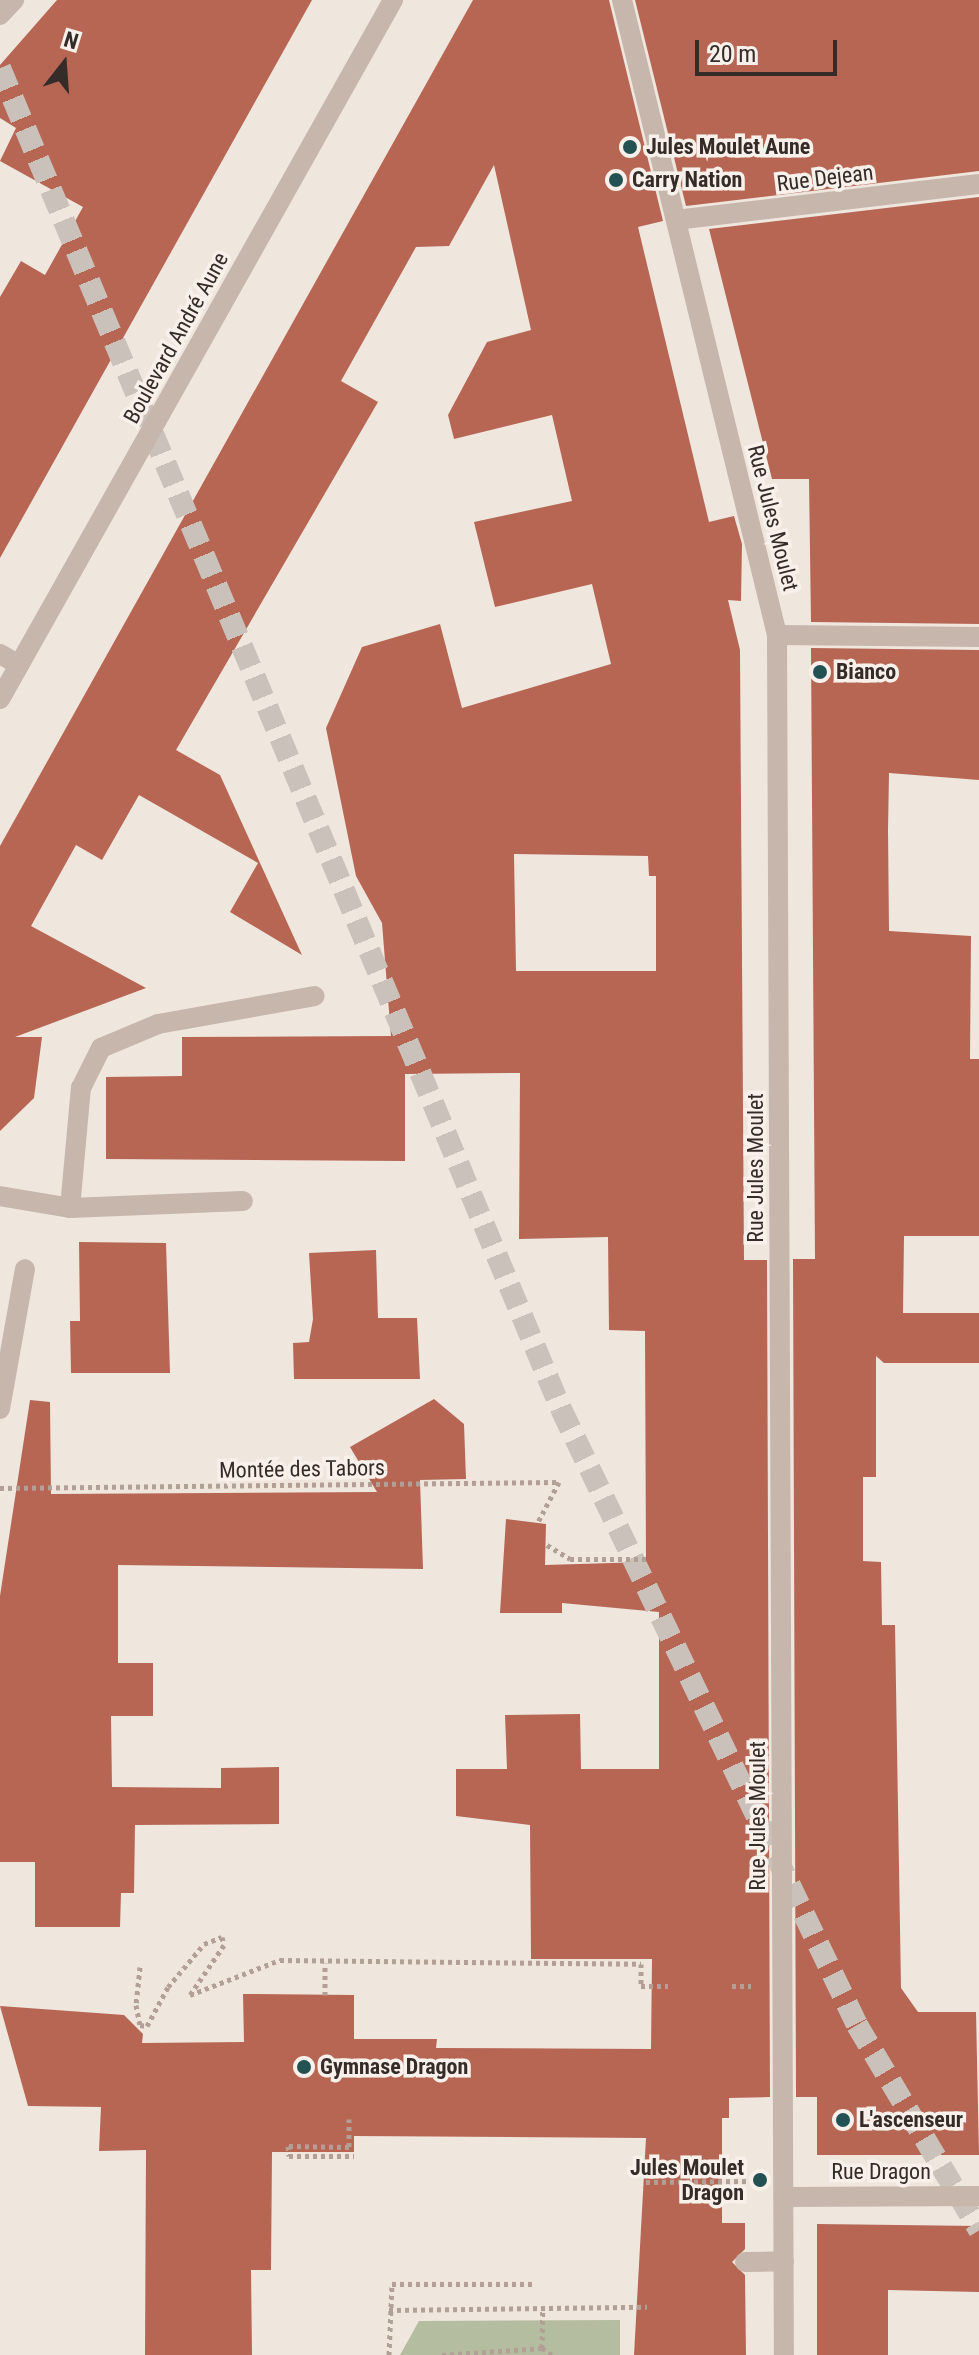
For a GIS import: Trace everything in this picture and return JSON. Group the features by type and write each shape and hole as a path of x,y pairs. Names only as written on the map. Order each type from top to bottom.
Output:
{"street":[{"path":"0,15 14,0"},
{"name":"Boulevard André Aune","path":"0,699 393,0"},
{"name":"Rue Jules Moulet","path":"622,0 777,635 784,2355"},
{"name":"Rue Dejean","path":"676,220 979,184"},
{"path":"777,635 979,637"},
{"path":"0,654 19,665"},
{"path":"70,1208 81,1088 101,1048 158,1024 315,996"},
{"path":"0,1196 70,1208 243,1201"},
{"path":"0,1409 25,1269"},
{"name":"Rue Dragon","path":"784,2197 979,2196"},
{"path":"745,2262 784,2261"}],"path":[{"name":"Montée des Tabors","path":"0,1488 559,1482 538,1522"},
{"path":"547,1545 570,1559 646,1559"},
{"path":"140,1967 136,2005 140,2025 147,2026 168,1987 204,1944 222,1937 224,1945 190,1995 280,1960 325,1963 641,1964 641,1986 668,1986"},
{"path":"325,1963 325,1995"},
{"path":"349,2119 349,2147 288,2146 289,2156 354,2156"},
{"path":"646,2182 723,2182"},
{"path":"389,2355 392,2284 535,2284"},
{"path":"389,2310 647,2307"},
{"path":"542,2348 543,2309"},
{"path":"442,2355 526,2352 542,2348 552,2355"}],"green space":[{"path":"620,2320 620,2355 400,2355 419,2321"}],"building":[{"path":"57,0 312,0 0,558 0,297 21,261 45,275 83,207 0,161 16,128 0,118 0,65"},
{"path":"473,0 609,0 663,221 638,227 709,522 734,516 742,544 741,601 728,600 740,650 744,1260 767,1260 770,2097 729,2098 729,2118 722,2118 722,2223 745,2223 745,2249 732,2262 745,2275 746,2355 634,2355 646,2138 354,2136 354,2152 272,2152 271,2270 251,2270 252,2355 145,2355 146,2150 99,2151 101,2107 28,2106 0,2006 124,2015 143,2034 142,2043 244,2042 243,1994 354,1995 354,2039 437,2039 436,2048 651,2049 652,1959 531,1959 530,1825 456,1816 456,1769 507,1769 505,1715 580,1714 581,1769 659,1769 659,1612 562,1603 562,1613 500,1613 506,1519 546,1524 545,1565 646,1562 645,1331 609,1330 608,1237 519,1239 520,1073 405,1074 405,1161 106,1159 106,1077 182,1076 182,1037 391,1036 382,923 356,876 326,728 362,647 440,624 462,708 611,664 592,584 495,607 474,522 572,501 552,415 454,439 448,415 487,342 531,330 494,165 449,246 416,247 341,381 378,402 176,750 220,775 302,955 230,912 258,863 139,795 102,860 76,845 31,926 146,988 15,1037 42,1037 34,1098 0,1131 0,846","holes":["514,854 648,856 649,876 656,876 656,971 516,971"]},
{"path":"635,0 979,0 979,171 686,206"},
{"path":"979,197 979,624 811,622 809,479 772,479 709,229"},
{"path":"811,648 979,650 979,780 889,773 888,830 889,931 971,936 970,1059 979,1059 979,1236 904,1236 903,1313 979,1313 979,1363 884,1363 876,1356 876,1477 863,1477 863,1561 881,1562 882,1625 895,1625 901,1988 918,2012 976,2012 979,2155 817,2155 817,2097 796,2097 793,1259 815,1259"},
{"path":"79,1242 166,1243 170,1373 71,1373 70,1321 80,1321"},
{"path":"376,1250 378,1318 417,1318 420,1379 294,1379 293,1343 309,1342 313,1319 309,1253"},
{"path":"434,1399 464,1424 466,1479 420,1480 423,1569 118,1565 118,1663 153,1663 153,1716 111,1716 112,1787 221,1788 221,1768 279,1767 279,1824 135,1825 134,1893 121,1893 120,1927 35,1927 35,1862 0,1862 0,1596 30,1400 50,1402 51,1494 377,1492 350,1447"},
{"path":"817,2224 979,2226 979,2292 888,2290 888,2355 817,2355"}],"tunnel":[{"path":"0,68 561,1409 857,2025 979,2230"}],"place":[{"name":"Jules Moulet Aune","path":"630,147"},
{"name":"Carry Nation","path":"616,180"},
{"name":"Bianco","path":"820,672"},
{"name":"Gymnase Dragon","path":"304,2067"},
{"name":"L'ascenseur","path":"843,2120"},
{"name":"Jules Moulet Dragon","path":"760,2180"}]}
